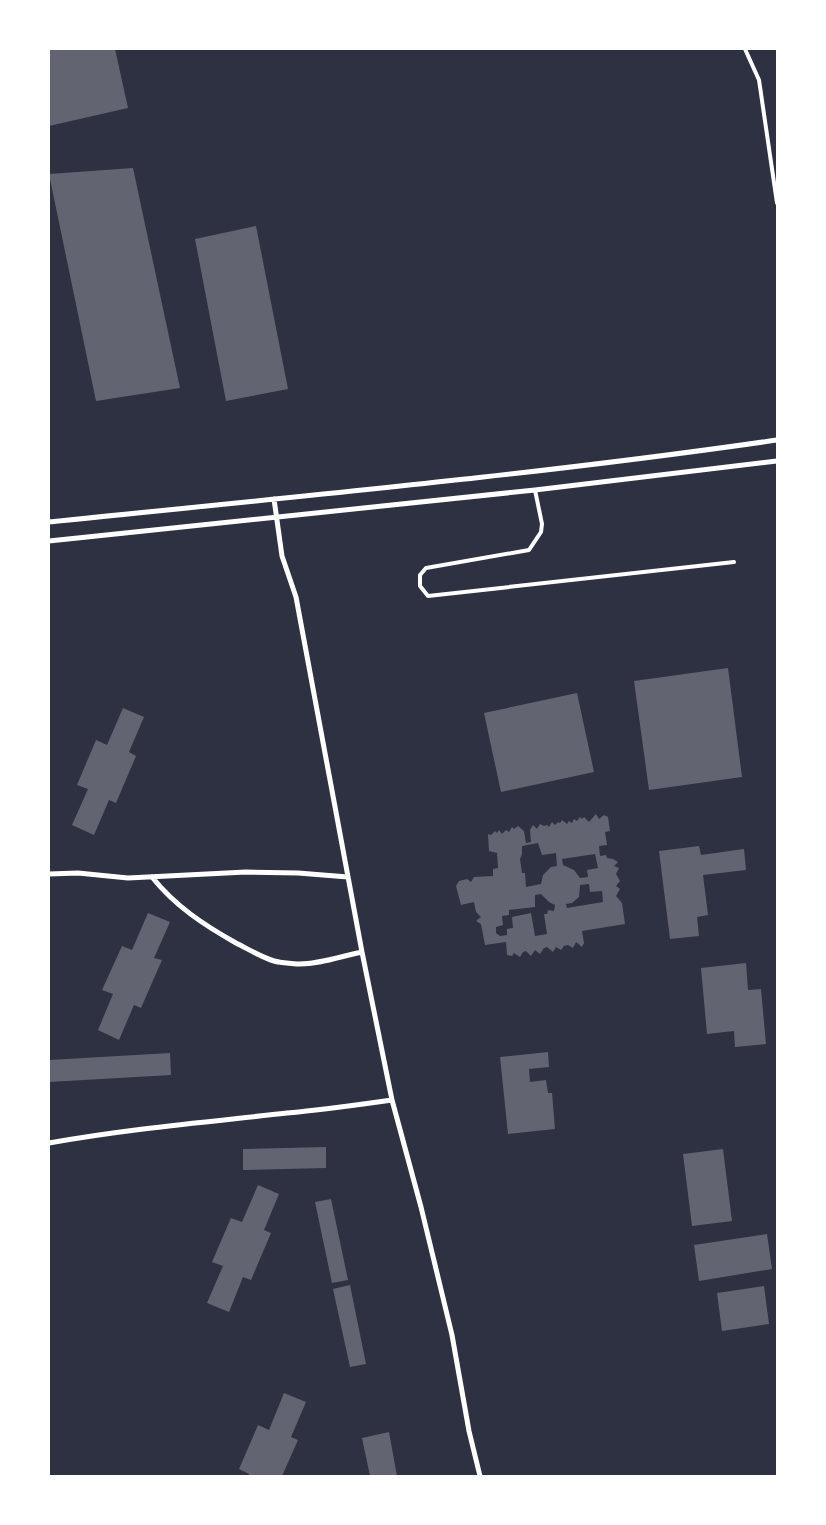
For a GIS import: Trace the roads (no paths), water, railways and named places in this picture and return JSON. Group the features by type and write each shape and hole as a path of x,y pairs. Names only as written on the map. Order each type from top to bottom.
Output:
{"street":[{"path":"49,522 531,473 777,440"},
{"path":"49,541 535,490 777,461"},
{"path":"274,499 282,556 296,597 362,952 392,1100 422,1207 450,1326 469,1431 480,1476"},
{"path":"49,874 78,873 128,878 246,872 298,873 348,877"},
{"path":"152,877 164,892 186,912 244,947 274,961 300,964 362,952"},
{"path":"49,1143 174,1125 392,1100"}],"lane":[{"path":"745,49 759,80 777,203"},
{"path":"535,490 542,524 541,532 528,550 426,568 420,575 420,586 428,596 734,562"}]}
